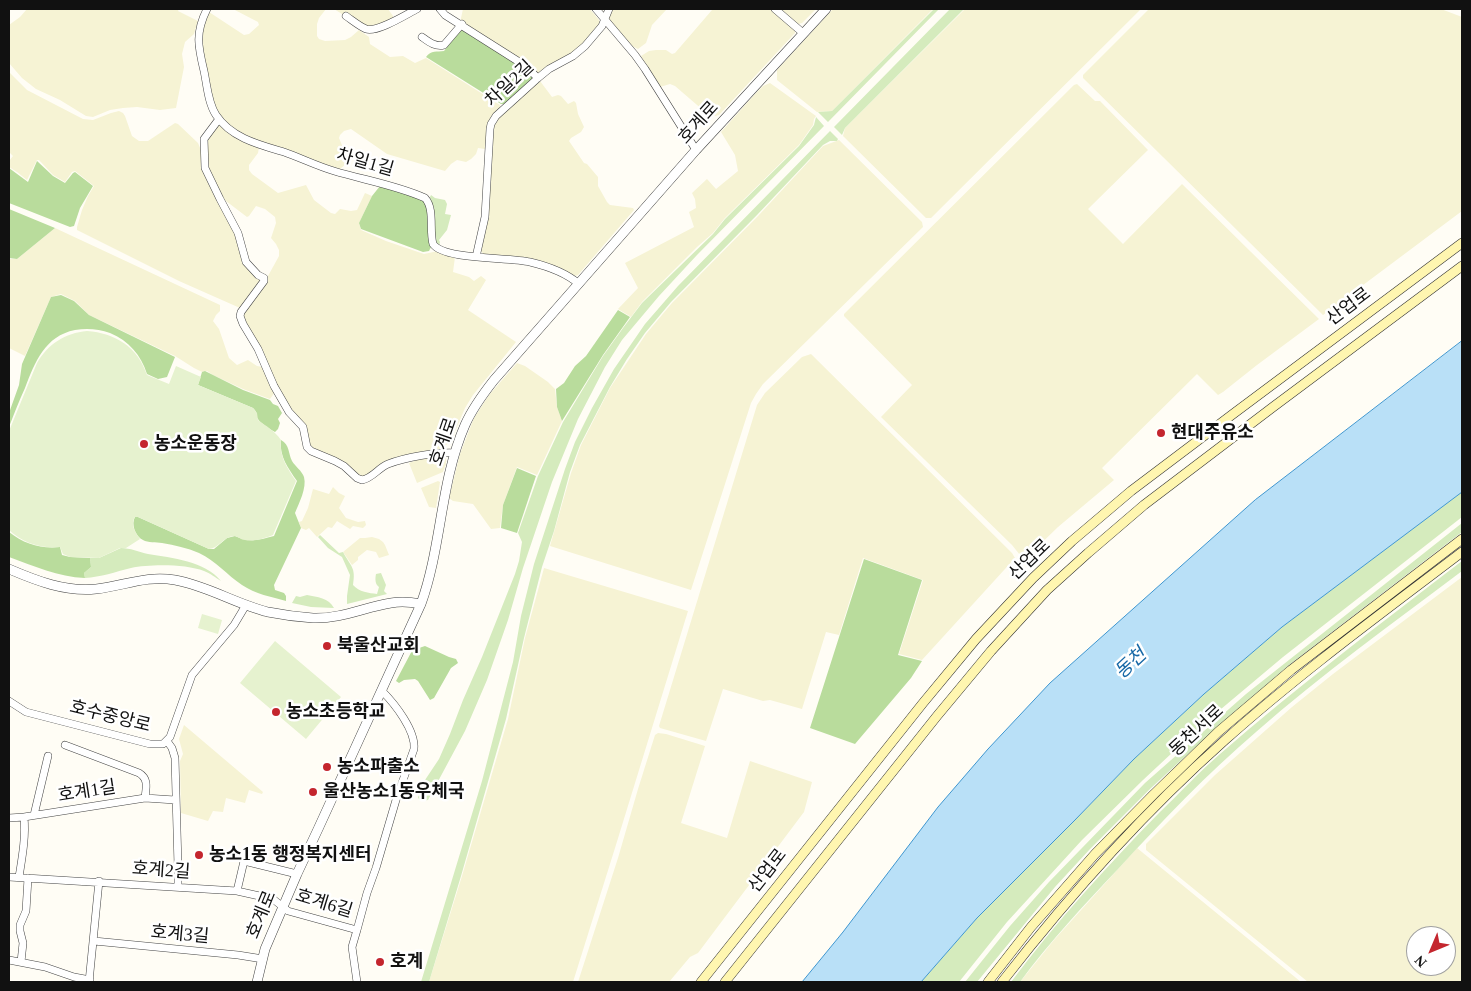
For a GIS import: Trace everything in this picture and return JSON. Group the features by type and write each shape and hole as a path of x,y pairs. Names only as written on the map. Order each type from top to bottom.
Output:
{"main road":[{"name":"산업로","path":"701,982 923,703 976,639 1033,578 1072,541 1131,491 1462,243"},
{"name":"산업로","path":"725,982 991,650 1047,590 1144,505 1462,266"},
{"name":"동천서로","path":"988,982 1031,927 1095,854 1218,732 1291,670 1462,539"},
{"name":"동천서로","path":"1002,982 1040,933 1102,862 1217,747 1297,679 1462,552"}],"street":[{"name":"차일1길","path":"207,9 200,24 198,38 211,104 219,119 236,134 260,146 284,152 334,171 373,181 425,198 430,209 432,240 434,246 439,250 476,257 529,261 563,273 578,284"},
{"path":"346,16 368,30 418,9"},
{"path":"440,9 524,65 538,78"},
{"path":"596,9 636,55 696,150"},
{"name":"차일2길","path":"476,257 485,217 491,124 500,111 538,78 579,51 593,38 609,9"},
{"path":"775,9 803,33"},
{"name":"호계로","path":"257,982 262,959 296,874 421,604 434,561 446,487 465,424 494,380 696,150 826,9"},
{"path":"422,37 432,44 444,46 462,24"},
{"path":"219,119 204,139 205,168 238,233 244,259 264,278 263,283 241,312 241,320 258,349 286,408 303,427 307,447 344,466 362,480 369,478 388,464 428,455 455,453"},
{"path":"9,569 63,588 81,590 99,589 150,579 173,580 194,584 268,612 312,618 330,618 393,602 421,604"},
{"path":"9,575 21,574"},
{"name":"호수중앙로","path":"9,702 26,712 150,744 163,744 174,729 192,675 234,625 246,605"},
{"name":"호계6길","path":"356,982 352,947 415,742 409,728 382,691"},
{"path":"167,741 172,748 174,758 178,887"},
{"name":"호계1길","path":"65,744 139,772 147,780 145,798"},
{"name":"호계1길","path":"34,815 48,756"},
{"name":"호계1길","path":"9,818 77,810 145,798 175,800"},
{"path":"19,877 24,843 24,817"},
{"path":"237,891 244,861 296,874"},
{"name":"호계2길","path":"9,876 237,891 273,899 283,907"},
{"path":"21,962 23,943 20,925 26,911 28,878"},
{"path":"9,960 45,967 90,981 99,881"},
{"name":"호계6길","path":"283,907 288,911 357,930"},
{"name":"호계3길","path":"94,941 262,959"}],"shaded area":[{"path":"27,9 179,9 178,11 198,21 194,34 185,42 182,54 184,67 176,108 160,110 137,107 123,108 110,110 93,117 86,116 60,100 36,89 22,78 9,63 9,25"},
{"path":"233,9 326,9 317,24 317,36 319,39 325,41 345,40 359,30 369,37 370,44 390,57 403,56 415,63 426,58 500,105 500,109 494,115 487,147 485,149 478,148 476,154 466,162 457,160 445,171 387,154 351,129 344,131 339,138 348,160 340,169 262,144 230,128 217,113 208,83 200,44 202,31 209,12 244,35 249,34 259,25 258,22"},
{"path":"334,9 388,9 393,18 381,24 367,27 346,13 342,14"},
{"path":"463,9 590,9 600,23 573,53 538,74 461,21"},
{"path":"612,9 667,9 652,25 646,43 638,49 632,46 609,20"},
{"path":"712,9 771,9 795,29 795,33 719,115 715,116 704,111 675,86 670,84 660,87 641,56 649,51 656,50 666,50 672,54 675,53"},
{"path":"778,9 816,9 802,23 798,24"},
{"path":"833,9 933,9 832,111 817,112 777,80 777,70"},
{"path":"965,9 1141,9 931,218 926,218 843,136 845,128"},
{"path":"1149,9 1441,9 1462,17 1462,211 1323,315 1083,78 1083,75"},
{"path":"9,72 27,90 83,119 93,120 119,111 123,113 132,136 139,141 148,141 175,123 198,143 236,234 244,264 260,279 260,282 240,308 179,281 77,230 82,210 94,186 75,171 72,172 65,182 53,175 37,160 27,180 9,167 9,161 13,156 9,152"},
{"path":"540,81 552,97 558,95 568,104 574,101 576,103 578,114 584,127 581,132 569,141 584,163 598,177 598,186 607,202 610,205 633,208 634,210 578,275 575,276 563,271 485,256 481,251 488,218 493,124 497,118"},
{"path":"770,83 816,116 813,125 799,145 642,302 631,317 618,309 638,288 625,263 694,227 689,212 696,208 692,193 707,179 716,189 738,171 735,155 721,132 763,86"},
{"path":"1077,84 1095,101 1100,101 1148,150 1088,209 1123,244 1182,184 1319,319 1218,395 1197,374 1102,468 1114,480 1058,527 1024,560 1012,545 881,417 912,385 844,314"},
{"path":"218,123 259,147 258,153 249,165 249,170 278,193 306,185 314,200 335,214 340,209 357,210 365,193 372,196 359,223 361,230 424,254 438,251 455,257 453,272 469,277 474,281 481,276 486,280 468,310 516,342 473,395 465,408 451,441 440,450 399,458 363,478 309,447 307,431 290,410 243,319 244,313 267,281 279,256 279,250 271,238 276,223 275,217 265,209 256,206 247,217 222,198 208,169 206,139"},
{"path":"839,140 922,222 923,227 763,384 756,394 751,403 691,590 550,546 581,445 610,388 646,334 672,303 758,216 823,146"},
{"path":"55,228 220,305 220,311 213,321 219,329 229,358 237,365 248,360 257,366 263,367 275,392 270,399 243,389 207,371 202,372 194,368 175,356 89,315 75,301 61,294 51,297 25,356 9,348 9,259 17,259"},
{"path":"811,354 1015,558 922,660 899,654 923,580 863,558 839,635 826,632 802,709 770,700 763,701 723,689 706,741 660,728 659,726 757,405 765,393 802,357"},
{"path":"517,363 525,366 555,389 557,407 562,421 537,475 517,467 503,505 500,528 491,529 473,504 453,501 449,498 460,454 474,418 489,395"},
{"path":"446,456 443,472 417,483 409,463 419,459"},
{"path":"438,481 440,482 436,508 429,507 421,488"},
{"path":"333,487 345,496 339,508 346,518 358,522 365,521 366,525 363,528 353,526 350,529 337,521 332,528 328,527 317,537 309,528 306,530 301,528 299,522 302,521 308,508 313,489 329,494"},
{"path":"372,537 383,542 389,555 379,558 376,552 367,550 352,565 343,552 360,538"},
{"path":"544,568 688,611 573,982 429,982 508,719 525,638"},
{"path":"1462,577 1462,982 1308,982 1146,850 1146,844 1215,775 1292,707"},
{"path":"184,725 263,792 262,794 249,790 245,803 226,798 223,812 213,811 208,821 181,813 180,761 183,754 179,739"},
{"path":"658,733 705,746 681,823 727,838 750,761 812,782 804,812 698,953 690,957 669,982 578,982 655,735"},
{"path":"1137,848 1301,982 1020,982 1054,940"}],"green space":[{"path":"934,9 939,9 828,122 818,112 832,111"},
{"path":"950,9 964,9 845,128 842,135 834,127"},
{"path":"462,28 523,66 534,79 505,104 501,104 426,57 432,52 444,51"},
{"path":"816,117 824,126 659,296 622,340 605,367 578,419 552,482 487,680 465,731 428,800 422,801 418,798 421,786 439,759 515,574 522,542 518,533 538,476 563,422 603,356 642,303 799,146 814,125"},
{"path":"830,131 838,139 837,141 830,141 823,145 671,302 645,333 610,387 580,445 570,472 542,567 506,719 461,876 429,982 421,982 482,781 513,662 521,616 534,564 575,442 614,369 645,324 678,286"},
{"path":"37,161 53,176 65,183 75,172 93,186 80,208 74,226 70,227 9,203 9,168 28,182"},
{"path":"380,186 421,198 428,207 431,247 429,251 423,252 361,229 359,223 372,196"},
{"path":"431,195 445,200 447,204 445,214 451,215 447,230 439,240 439,246 436,246"},
{"path":"9,209 55,228 17,259 9,258"},
{"path":"61,295 74,301 89,315 175,357 167,377 158,379 147,374 138,355 117,336 93,329 75,330 65,333 49,344 37,360 9,427 9,413 19,385 22,364 51,297"},
{"path":"618,310 630,317 603,355 562,421 557,407 556,389 564,383 575,366 586,356"},
{"name":"농소운동장","path":"87,331 107,335 124,343 138,357 147,375 169,384 176,366 201,377 198,385 253,408 257,413 258,420 273,431 281,440 282,457 296,481 273,535 252,540 244,540 235,536 230,537 216,547 209,549 135,517 133,525 140,539 126,548 120,548 99,558 70,557 63,554 60,547 46,547 33,544 9,530 9,431 41,356 64,337"},
{"path":"205,371 243,390 270,400 278,406 282,413 278,419 280,423 278,429 275,432 263,424 258,419 253,408 198,385 202,372"},
{"path":"281,440 287,447 292,461 303,475 305,481 295,513 301,528 274,585 275,590 284,593 286,601 252,591 199,553 176,546 145,541 136,533 133,523 135,517 138,517 209,549 214,549 227,538 235,536 259,540 274,536 297,481 287,467 283,457"},
{"path":"517,468 536,476 517,533 501,528 503,505"},
{"path":"1462,492 1462,517 1283,657 1202,725 1082,840 1007,922 959,982 921,982 977,918 1134,759 1204,694 1282,627"},
{"path":"1462,523 1462,532 1289,665 1151,788 1055,887 977,982 965,982 1010,926 1049,882 1145,783 1246,694"},
{"path":"9,532 33,545 60,547 62,555 90,558 91,567 84,573 85,578 65,576 9,557"},
{"path":"320,535 339,553 343,552 353,571 353,585 355,587 364,592 377,594 379,587 376,581 376,574 381,573 386,585 384,591 387,594 347,604 350,575 342,557 328,548 318,537"},
{"path":"121,548 188,562 206,569 221,581 208,573 196,569 168,565 131,568 85,578 84,573 91,567 90,558 99,558"},
{"path":"864,559 922,580 898,655 922,661 911,678 855,744 810,728"},
{"path":"1462,561 1462,571 1306,690 1220,764 1169,815 1081,909 1043,952 1020,982 1011,982 1064,916 1101,874 1205,768 1309,680"},
{"path":"307,595 326,600 334,608 311,607 292,603 296,596"},
{"path":"202,614 222,620 218,634 198,628"},
{"path":"275,641 341,697 306,739 240,683"},
{"path":"415,645 419,648 425,646 456,659 458,663 451,668 434,698 430,700 415,679 404,680 399,683 396,681"}],"water":[{"name":"동천","path":"1462,341 1462,492 1282,627 1204,694 1134,759 977,918 921,982 802,982 843,932 938,807 988,749 1050,683 1255,500"}],"place":[{"name":"현대주유소","path":"1161,433"},
{"name":"농소운동장","path":"144,444"},
{"name":"북울산교회","path":"327,646"},
{"name":"농소초등학교","path":"276,712"},
{"name":"농소파출소","path":"327,767"},
{"name":"울산농소1동우체국","path":"313,792"},
{"name":"농소1동 행정복지센터","path":"199,855"},
{"name":"호계","path":"380,962"}]}
